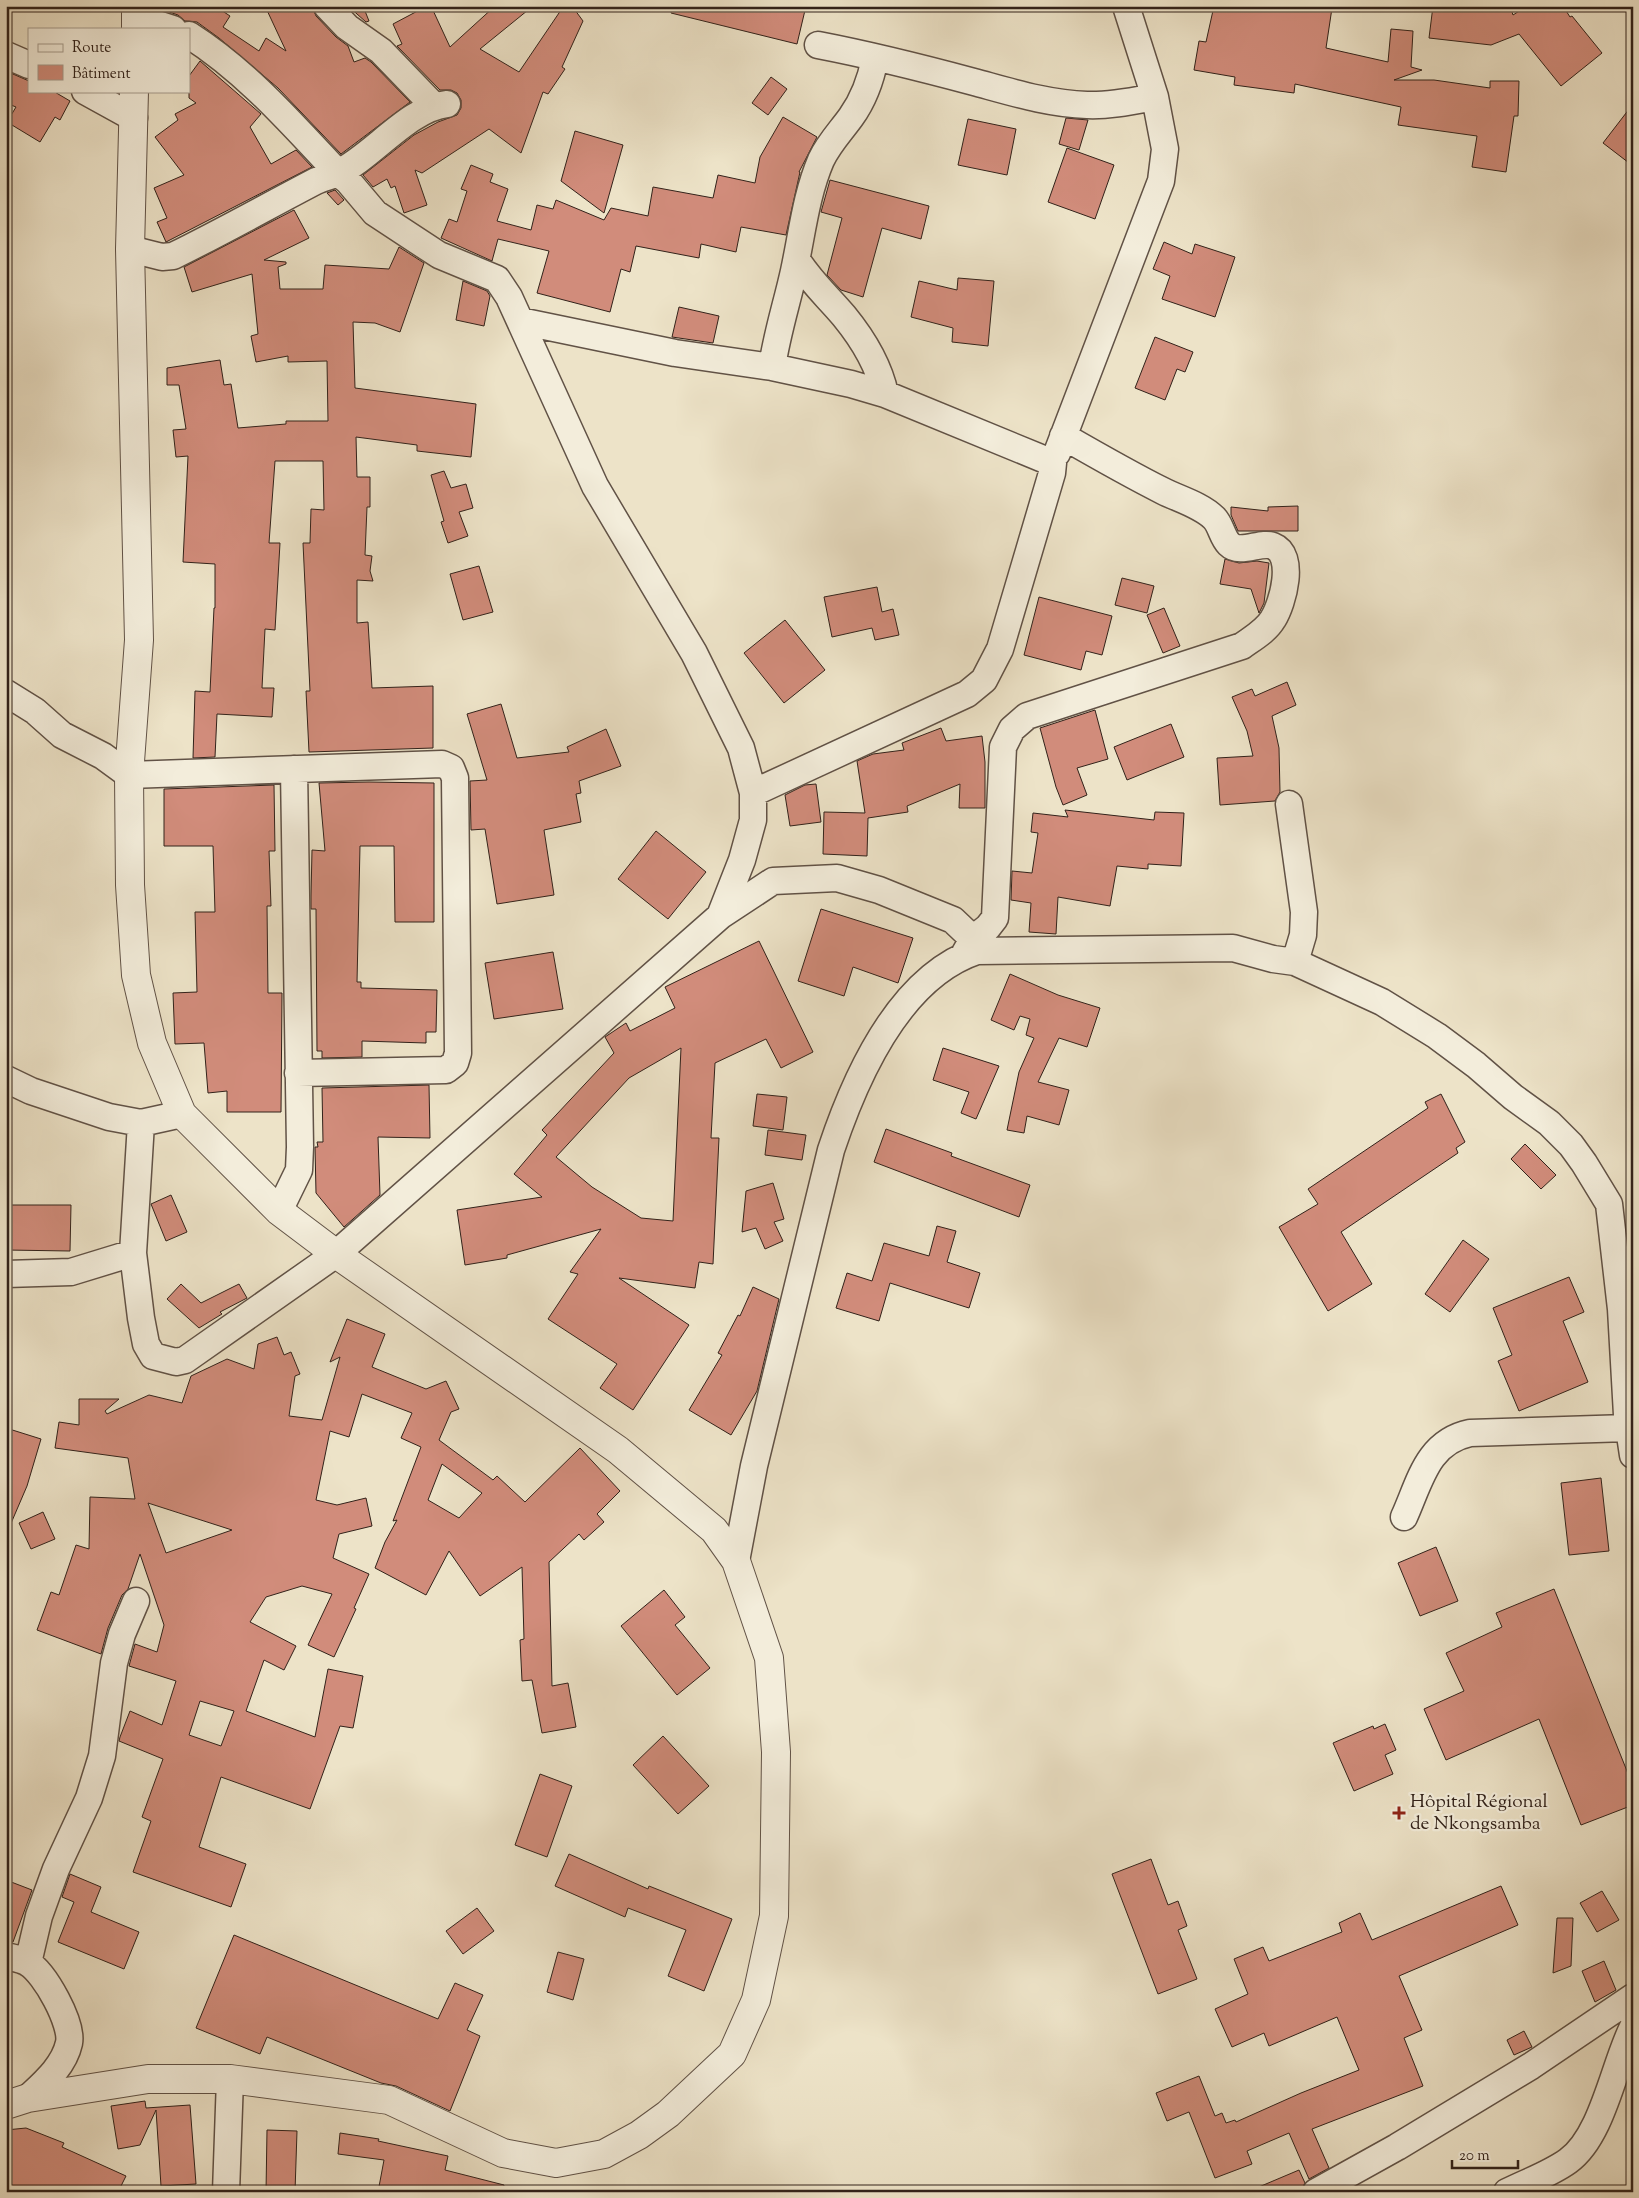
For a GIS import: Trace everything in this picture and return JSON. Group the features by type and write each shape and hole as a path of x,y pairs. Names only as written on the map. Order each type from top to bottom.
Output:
{"street":[{"path":"130,249 162,257 173,256 244,221 317,181 338,173 379,146 405,124 440,105 381,51 347,27 327,6"},
{"path":"753,793 967,694 984,680 1000,649 1052,473 1053,463 1161,181 1165,149 1155,97 1126,6"},
{"path":"136,17 170,28"},
{"path":"190,36 233,66 260,90 338,173 348,181 376,213 406,235 439,255 497,279 509,297 595,486 694,653 726,713 741,748 753,793 753,820 742,860 720,916"},
{"path":"818,45 1058,102 1087,105 1128,102 1155,97"},
{"path":"6,55 28,65"},
{"path":"772,366 778,328 797,260 812,186 821,160 832,140 852,116 864,96 872,76 875,58"},
{"path":"17,2102 148,2079 230,2079 390,2100 502,2152 556,2163 604,2154 639,2135 668,2114 732,2054 756,2000 774,1916 776,1752 769,1658 736,1561 714,1530 618,1450 336,1254 279,1211 182,1114 152,1043 136,975 130,885 129,775 139,640 130,249 134,104 89,92"},
{"path":"797,260 811,281 845,317 860,339 882,380 885,394"},
{"path":"520,321 675,353 772,366 885,394 1053,463"},
{"path":"736,1561 754,1466 831,1150 845,1109 870,1058 901,1008 924,984 969,947 995,918 1003,747 1012,729 1027,716 1242,646 1262,632 1273,619 1280,603 1287,572 1284,558 1279,550 1272,545 1235,548 1230,545 1214,518 1202,510 1140,479 1063,436"},
{"path":"6,693 35,711 62,735 103,756 129,775 442,764 451,768 455,778 458,1053 455,1062 446,1070 298,1073"},
{"path":"279,1211 299,1170 294,769"},
{"path":"1289,804 1304,912 1303,936 1295,962"},
{"path":"141,1123 133,1253 136,1290 146,1344 153,1356 176,1362 185,1360 336,1254 720,916 773,881 837,878 879,890 954,920 969,947 976,951 1233,948 1273,959 1295,962 1382,1002 1437,1036 1549,1123 1584,1163 1609,1204 1621,1309 1628,1428 1470,1433 1456,1436 1442,1445 1432,1456 1404,1517"},
{"path":"6,1079 39,1094 109,1117 141,1123 182,1114"},
{"path":"6,1274 71,1272 133,1253"},
{"path":"1627,1415 1633,1455"},
{"path":"17,2102 59,2067 69,2043 68,2026 43,1979 17,1959 39,1916 56,1870 89,1798 102,1756 114,1663 122,1634 136,1601"},
{"path":"1316,2192 1398,2147 1531,2066 1633,1996"},
{"path":"1507,2192 1548,2173 1570,2160 1585,2142 1609,2096 1633,2027"},
{"path":"226,2192 230,2079"}],"building":[{"path":"152,6 215,6 230,16 223,27 259,51 266,38 286,51 265,6 312,6 316,16 336,37 348,46 354,62 365,58 371,62 410,102 341,154 278,88 219,38 197,22 185,21 178,15"},
{"path":"348,6 363,6 369,21 366,22"},
{"path":"427,6 431,6 450,47 495,6 533,6 480,49 519,72 561,10 566,6 572,6 583,21 562,67 565,69 548,94 543,92 521,153 489,129 422,173 415,170 427,205 404,213 395,186 391,188 387,179 373,187 363,175 414,135 438,122 457,115 461,108 461,100 457,93 451,90 440,90 397,46 402,44 393,24"},
{"path":"672,6 806,6 797,44 671,13"},
{"path":"1214,6 1320,6 1332,8 1326,48 1388,62 1391,29 1413,31 1411,67 1422,70 1394,80 1434,80 1490,88 1490,81 1519,81 1518,116 1514,116 1506,172 1472,167 1477,136 1398,125 1401,107 1295,84 1294,93 1234,85 1235,77 1194,70 1199,41 1206,42"},
{"path":"1433,6 1510,6 1513,15 1527,6 1563,6 1570,17 1572,16 1602,53 1561,86 1519,34 1491,45 1429,38"},
{"path":"200,61 261,114 250,127 271,164 296,150 312,167 166,242 157,222 167,218 154,188 184,175 155,137 178,120 175,114 196,103 189,98 190,75"},
{"path":"6,71 28,81 28,92 55,92 70,101 60,120 55,117 40,142 7,122 16,107 6,103"},
{"path":"771,77 787,89 768,115 752,103"},
{"path":"1633,104 1633,166 1603,143"},
{"path":"783,117 817,137 799,172 786,235 741,227 736,252 701,244 699,258 636,246 630,272 621,269 610,312 537,293 549,251 498,239 492,261 441,238 449,219 457,222 467,191 461,189 471,165 493,174 490,182 508,189 497,221 531,230 537,205 553,209 556,200 604,220 611,208 648,216 653,187 713,198 718,175 755,183 760,157"},
{"path":"1066,118 1088,120 1079,150 1059,144"},
{"path":"968,119 1016,129 1007,175 958,165"},
{"path":"575,131 623,145 604,213 561,181"},
{"path":"1067,148 1114,165 1095,219 1048,202"},
{"path":"830,180 929,206 921,239 882,228 863,297 841,290 827,275 842,218 821,212"},
{"path":"335,190 344,200 338,205 327,193"},
{"path":"294,210 309,238 264,260 286,262 286,264 278,267 280,289 323,289 325,265 389,269 399,247 424,263 400,332 375,323 353,322 355,388 476,404 471,457 417,451 417,445 356,437 357,477 370,477 370,507 367,507 365,555 372,556 370,571 373,581 357,580 357,623 368,622 372,688 433,686 433,748 309,752 306,691 310,691 303,543 310,543 311,509 324,510 323,461 275,461 269,543 280,543 275,630 265,629 262,688 274,688 272,717 217,714 215,757 193,758 195,691 210,692 215,608 215,564 183,562 188,456 176,457 173,430 186,429 179,385 167,385 167,368 220,360 224,385 231,384 238,428 286,424 286,421 328,421 327,361 288,362 288,356 256,362 251,336 258,334 252,274 192,292 184,267"},
{"path":"1164,242 1192,254 1195,244 1235,257 1215,317 1162,299 1170,276 1153,269"},
{"path":"958,278 994,281 988,346 952,342 953,328 911,317 919,281 957,290"},
{"path":"463,281 487,291 490,296 484,326 456,320"},
{"path":"679,307 719,316 713,343 672,337"},
{"path":"1155,337 1193,352 1185,372 1177,369 1165,400 1135,388"},
{"path":"444,471 451,488 466,484 473,508 459,512 468,536 448,543 441,522 444,521 431,475"},
{"path":"1298,506 1298,531 1238,531 1231,515 1231,507 1268,511 1268,507"},
{"path":"1225,559 1239,563 1257,561 1269,563 1264,603 1259,613 1251,589 1220,584"},
{"path":"479,566 493,612 463,620 450,574"},
{"path":"1122,578 1154,586 1147,613 1115,605"},
{"path":"877,587 882,612 893,609 899,635 875,640 872,628 832,637 824,597"},
{"path":"1039,597 1112,616 1102,655 1086,651 1081,670 1024,655"},
{"path":"1164,608 1180,646 1163,653 1147,615"},
{"path":"785,620 825,670 784,703 744,653"},
{"path":"1287,682 1296,705 1272,716 1279,748 1280,792 1275,801 1220,805 1217,758 1253,756 1247,731 1232,697 1252,689 1255,696"},
{"path":"501,704 517,758 569,752 567,747 606,729 621,766 579,781 581,793 576,794 581,822 544,830 554,895 497,904 485,829 471,830 470,781 487,780 467,714"},
{"path":"1095,710 1108,759 1077,768 1087,795 1063,805 1056,787 1040,728"},
{"path":"1171,724 1184,757 1127,780 1114,747"},
{"path":"941,728 946,741 982,736 985,762 985,808 959,808 960,784 907,806 908,812 868,818 867,856 823,854 824,812 865,813 857,761 873,754 904,750 902,743"},
{"path":"319,783 434,783 434,922 395,922 394,846 360,846 357,982 361,982 361,988 437,990 436,1032 426,1032 426,1043 362,1041 362,1057 322,1058 322,1051 317,1051 316,909 311,909 312,850 325,851"},
{"path":"816,784 821,822 790,826 785,795 805,785"},
{"path":"274,785 275,851 269,851 271,906 267,906 268,993 282,993 281,1112 227,1112 227,1091 208,1093 204,1043 175,1044 173,993 197,992 195,912 215,912 213,846 164,846 164,789"},
{"path":"1065,810 1154,820 1155,812 1184,813 1181,866 1148,864 1148,869 1117,866 1110,906 1058,897 1056,934 1029,932 1031,903 1011,900 1012,871 1032,873 1038,833 1031,832 1033,813 1068,817"},
{"path":"656,831 706,872 668,919 618,879"},
{"path":"821,909 913,938 898,983 853,967 844,996 798,981"},
{"path":"759,941 813,1052 781,1068 766,1039 715,1063 711,1138 719,1138 713,1264 699,1262 695,1288 619,1278 689,1325 633,1410 600,1388 617,1364 548,1319 578,1274 570,1272 601,1229 507,1255 507,1258 465,1265 457,1210 542,1197 514,1174 547,1135 542,1130 614,1053 605,1037 626,1023 630,1031 675,1008 665,987","holes":["681,1048 673,1221 641,1218 592,1187 556,1157 629,1078"]},
{"path":"553,952 563,1009 494,1019 485,963"},
{"path":"1010,974 1058,995 1100,1008 1087,1047 1059,1038 1038,1082 1069,1090 1059,1125 1027,1116 1024,1133 1007,1130 1019,1072 1034,1038 1026,1035 1030,1019 1020,1016 1014,1030 991,1020"},
{"path":"943,1048 999,1066 976,1119 961,1113 969,1092 933,1080"},
{"path":"429,1085 430,1138 378,1137 380,1195 344,1227 316,1193 315,1147 318,1147 317,1142 323,1142 322,1088"},
{"path":"757,1094 787,1097 783,1130 753,1126"},
{"path":"1441,1094 1465,1142 1456,1148 1458,1153 1341,1232 1372,1284 1328,1311 1279,1227 1318,1204 1308,1189 1428,1108 1425,1102"},
{"path":"886,1129 952,1153 951,1156 1030,1185 1019,1217 874,1162"},
{"path":"768,1130 806,1135 802,1160 765,1155"},
{"path":"1525,1144 1556,1175 1541,1189 1511,1159"},
{"path":"773,1183 784,1219 774,1222 783,1241 765,1249 756,1228 742,1232 746,1191"},
{"path":"171,1195 187,1232 166,1241 151,1204"},
{"path":"6,1205 71,1205 70,1251 6,1250"},
{"path":"937,1226 956,1231 947,1262 980,1273 969,1308 890,1283 879,1321 836,1308 847,1273 872,1281 884,1243 929,1256"},
{"path":"1463,1240 1489,1259 1450,1312 1425,1294"},
{"path":"1569,1277 1584,1312 1563,1321 1588,1382 1519,1411 1498,1361 1512,1355 1493,1308"},
{"path":"181,1284 201,1303 239,1284 247,1298 220,1312 222,1314 199,1328 167,1299"},
{"path":"753,1287 779,1299 757,1391 731,1435 689,1410 722,1355 718,1353 738,1315 740,1316"},
{"path":"347,1319 385,1334 372,1367 426,1389 446,1381 459,1409 451,1412 439,1440 493,1480 497,1476 525,1502 580,1448 620,1491 597,1514 604,1522 584,1540 579,1534 549,1562 552,1686 568,1683 576,1727 542,1733 532,1680 522,1681 520,1640 524,1639 522,1567 480,1596 449,1551 426,1595 375,1568 385,1542 397,1520 393,1521 421,1447 401,1438 412,1413 362,1394 349,1437 330,1431 316,1500 337,1505 366,1498 372,1526 339,1534 333,1558 369,1574 354,1608 356,1609 334,1657 308,1645 332,1594 302,1586 266,1597 250,1622 296,1646 284,1670 264,1660 246,1711 315,1737 328,1669 363,1676 353,1728 340,1726 310,1809 221,1777 199,1847 246,1864 231,1907 133,1872 151,1821 142,1817 163,1759 119,1741 130,1711 162,1725 176,1681 129,1666 135,1644 157,1652 164,1625 140,1554 128,1589 122,1595 108,1628 101,1654 37,1630 51,1592 59,1595 76,1545 89,1549 90,1497 135,1499 128,1458 55,1448 59,1422 79,1425 79,1399 119,1399 105,1411 107,1414 149,1395 182,1403 191,1376 227,1359 254,1369 258,1344 277,1337 284,1355 291,1352 300,1374 295,1376 289,1416 322,1420 340,1357 330,1362","holes":["442,1464 482,1493 459,1518 428,1500","148,1503 232,1530 166,1553","200,1701 234,1711 221,1746 189,1735"]},
{"path":"6,1428 41,1439 27,1486 6,1535"},
{"path":"1601,1478 1609,1551 1569,1555 1561,1483"},
{"path":"43,1512 55,1539 31,1549 19,1523"},
{"path":"1436,1547 1458,1601 1420,1616 1398,1563"},
{"path":"1554,1589 1633,1786 1633,1805 1581,1825 1539,1719 1446,1760 1424,1709 1464,1691 1446,1653 1502,1627 1496,1613"},
{"path":"664,1590 685,1617 675,1625 710,1668 677,1695 621,1626"},
{"path":"1385,1724 1396,1750 1385,1755 1393,1774 1354,1791 1333,1743 1373,1726 1374,1729"},
{"path":"663,1736 709,1786 678,1814 633,1765"},
{"path":"540,1774 572,1786 547,1857 515,1845"},
{"path":"569,1854 648,1889 649,1886 732,1919 704,1991 668,1976 686,1930 628,1908 625,1917 555,1886"},
{"path":"1151,1859 1168,1905 1178,1901 1187,1926 1178,1930 1197,1979 1158,1994 1112,1874"},
{"path":"70,1874 101,1887 91,1912 139,1932 124,1969 58,1942 74,1902 62,1897"},
{"path":"6,1880 32,1890 13,1942 6,1941"},
{"path":"1501,1886 1518,1925 1399,1976 1422,2030 1404,2038 1423,2086 1312,2129 1329,2168 1309,2179 1289,2133 1247,2151 1252,2164 1215,2178 1189,2112 1167,2121 1156,2093 1199,2076 1215,2116 1222,2113 1226,2123 1235,2120 1236,2122 1359,2070 1337,2017 1269,2046 1264,2033 1232,2047 1215,2009 1248,1994 1234,1959 1263,1947 1269,1961 1342,1932 1339,1923 1360,1913 1372,1940"},
{"path":"1602,1891 1619,1920 1597,1932 1580,1903"},
{"path":"477,1908 494,1931 463,1954 446,1931"},
{"path":"1557,1918 1573,1918 1571,1966 1553,1973"},
{"path":"234,1935 438,2019 455,1983 483,1995 467,2030 480,2036 450,2111 396,2086 381,2083 267,2037 260,2054 196,2028"},
{"path":"558,1952 584,1959 573,2000 547,1992"},
{"path":"1604,1961 1616,1990 1595,2002 1582,1971"},
{"path":"1524,2031 1532,2047 1514,2055 1507,2040"},
{"path":"145,2101 146,2108 190,2105 196,2184 161,2186 156,2110 140,2145 118,2149 111,2106"},
{"path":"26,2128 64,2143 62,2147 126,2176 118,2192 6,2192 6,2130"},
{"path":"267,2130 297,2131 295,2192 266,2192"},
{"path":"340,2133 379,2139 378,2141 448,2156 445,2170 504,2185 503,2192 378,2192 384,2160 338,2154"},
{"path":"1299,2170 1305,2183 1301,2192 1247,2192"}],"place":[{"name":"Hôpital Régional de Nkongsamba","path":"1399,1813"}]}
